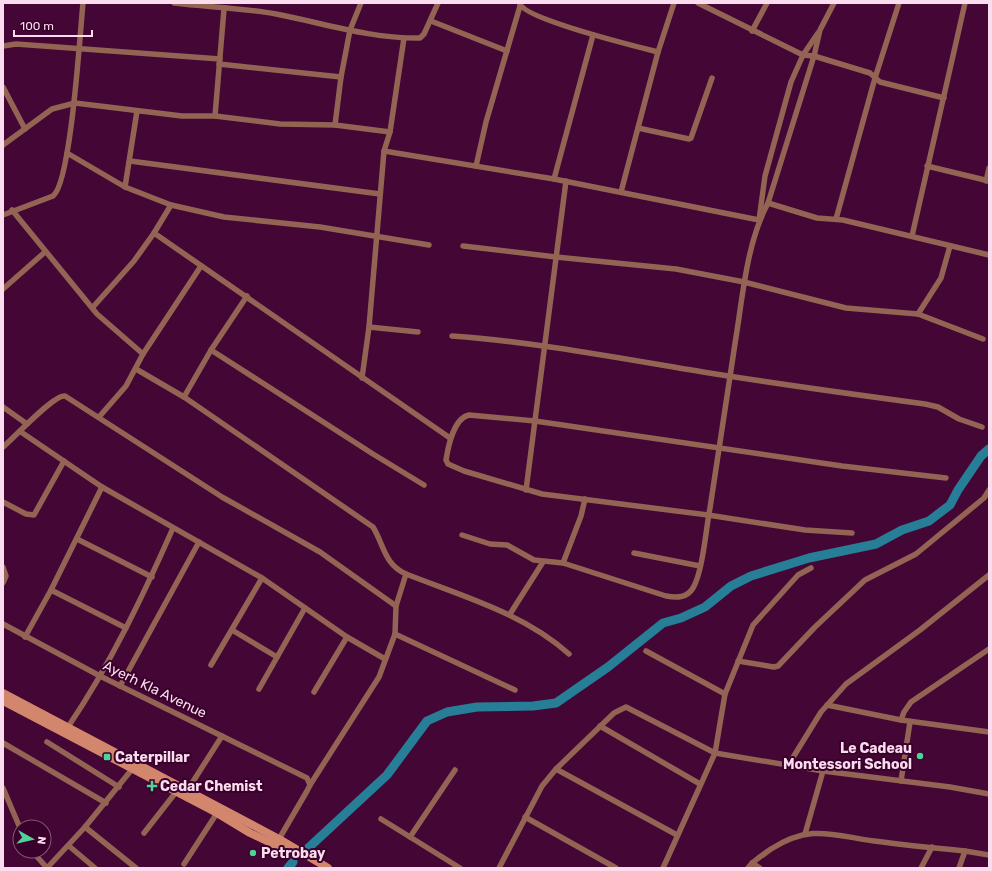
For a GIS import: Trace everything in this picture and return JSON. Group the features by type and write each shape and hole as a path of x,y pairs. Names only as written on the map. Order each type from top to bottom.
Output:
{"main road":[{"path":"3,693 278,839 328,868"},
{"path":"3,700 217,813 250,833 319,868"}],"street":[{"path":"3,215 12,210 20,209 56,194 67,153 75,103 83,3"},
{"path":"174,3 263,12 350,30 404,38 420,38 431,21 438,3"},
{"path":"335,125 341,77 350,30 361,3"},
{"path":"621,192 658,52 674,3"},
{"path":"698,3 752,31 804,55 814,56 870,72 880,82 944,98"},
{"path":"752,31 767,3"},
{"path":"462,536 490,544 507,545 529,558 543,562 563,563 676,598 684,596 694,586 700,566 744,282 759,220 760,202 767,168 791,82 804,55 820,30 834,3"},
{"path":"836,219 875,78 899,3"},
{"path":"912,236 965,3"},
{"path":"520,5 523,10 536,16 593,35 658,52"},
{"path":"476,166 486,122 520,5"},
{"path":"215,116 224,9"},
{"path":"431,21 507,50"},
{"path":"759,220 768,203 814,56 820,30"},
{"path":"554,179 593,35"},
{"path":"362,378 369,327 384,151 390,132 404,38"},
{"path":"3,46 16,44 150,53 341,77"},
{"path":"638,128 689,139 692,138 712,78"},
{"path":"3,86 25,128"},
{"path":"3,145 6,139 52,109 75,103 182,116 215,116 280,124 335,125 390,132"},
{"path":"125,187 137,111"},
{"path":"384,151 566,181 759,220"},
{"path":"67,153 125,187 171,205 224,217 320,227 429,245"},
{"path":"130,161 380,194"},
{"path":"927,166 987,181 989,168"},
{"path":"526,490 566,181"},
{"path":"768,203 817,218 836,219 989,255"},
{"path":"93,307 134,261 154,233 171,205"},
{"path":"12,210 45,252 101,318 143,354"},
{"path":"154,233 450,438"},
{"path":"463,246 671,268 744,282 846,308 918,314 983,339"},
{"path":"918,314 941,278 950,246"},
{"path":"3,289 45,252"},
{"path":"99,417 126,386 143,354 201,266"},
{"path":"184,397 211,350 247,296"},
{"path":"369,327 418,332"},
{"path":"452,336 508,340 545,345 730,376 938,407 959,419 982,427"},
{"path":"211,350 424,485"},
{"path":"136,369 184,397 373,527 377,533 382,549 392,565 406,574 510,614 551,639 569,654"},
{"path":"3,447 21,432 43,409 62,396 99,417 222,497 320,552 396,606"},
{"path":"3,407 27,424"},
{"path":"852,533 805,530 708,515 552,496 526,490 495,479 472,474 448,464 446,460 450,438 464,417 467,415 535,421 842,466 946,478"},
{"path":"21,432 102,487 262,578 347,637 385,659"},
{"path":"3,502 26,514 34,515 64,461"},
{"path":"25,637 51,590 102,487"},
{"path":"738,661 774,667 778,666 825,617 865,580 916,554 984,498 989,490"},
{"path":"563,563 581,516 585,499"},
{"path":"68,727 100,676 126,628 152,577 173,528"},
{"path":"77,539 152,577"},
{"path":"120,686 199,542"},
{"path":"634,553 700,566"},
{"path":"510,614 543,562"},
{"path":"3,568 6,576 3,583"},
{"path":"663,868 715,753 725,694 753,625 759,616 798,575 811,568"},
{"path":"278,839 378,677 395,634 396,606 406,574"},
{"path":"789,764 827,705 855,675 920,630 989,575"},
{"path":"211,665 262,578"},
{"path":"51,590 126,628"},
{"path":"259,690 305,608"},
{"name":"Ayerh Kla Avenue","path":"3,624 100,676 307,778 310,785"},
{"path":"232,630 277,657"},
{"path":"395,634 515,690"},
{"path":"314,692 347,637"},
{"path":"901,720 904,712 911,702 989,649"},
{"path":"646,651 725,694"},
{"path":"827,705 910,722 989,732"},
{"path":"499,868 542,786 556,769 600,726 614,713 626,707 715,753 989,794"},
{"path":"901,780 910,722"},
{"path":"600,726 700,784"},
{"path":"187,791 222,736"},
{"path":"46,742 119,786"},
{"path":"3,743 106,803"},
{"path":"39,859 47,868 69,846 106,803 133,768"},
{"path":"556,769 677,835"},
{"path":"410,837 455,770"},
{"path":"805,834 823,770"},
{"path":"3,788 16,819"},
{"path":"144,833 176,792"},
{"path":"184,864 217,813"},
{"path":"525,817 616,868"},
{"path":"381,819 460,868"},
{"path":"85,827 136,868"},
{"path":"748,868 752,863 782,842 805,834 829,832 874,841 989,855"},
{"path":"69,846 95,868"},
{"path":"921,868 932,847"},
{"path":"959,868 964,851"},
{"path":"752,863 760,868"}],"waterway":[{"path":"305,851 387,775 427,721 447,712 477,707 533,706 556,703 608,667 663,623 681,618 705,607 731,586 751,576 809,558 876,544 902,530 929,521 950,505 958,490 981,456 989,449"},
{"path":"288,868 293,862"}],"place":[{"name":"Le Cadeau Montessori School","path":"920,756"},
{"name":"Caterpillar","path":"107,757"},
{"name":"Cedar Chemist","path":"152,786"},
{"name":"Petrobay","path":"253,853"}]}
